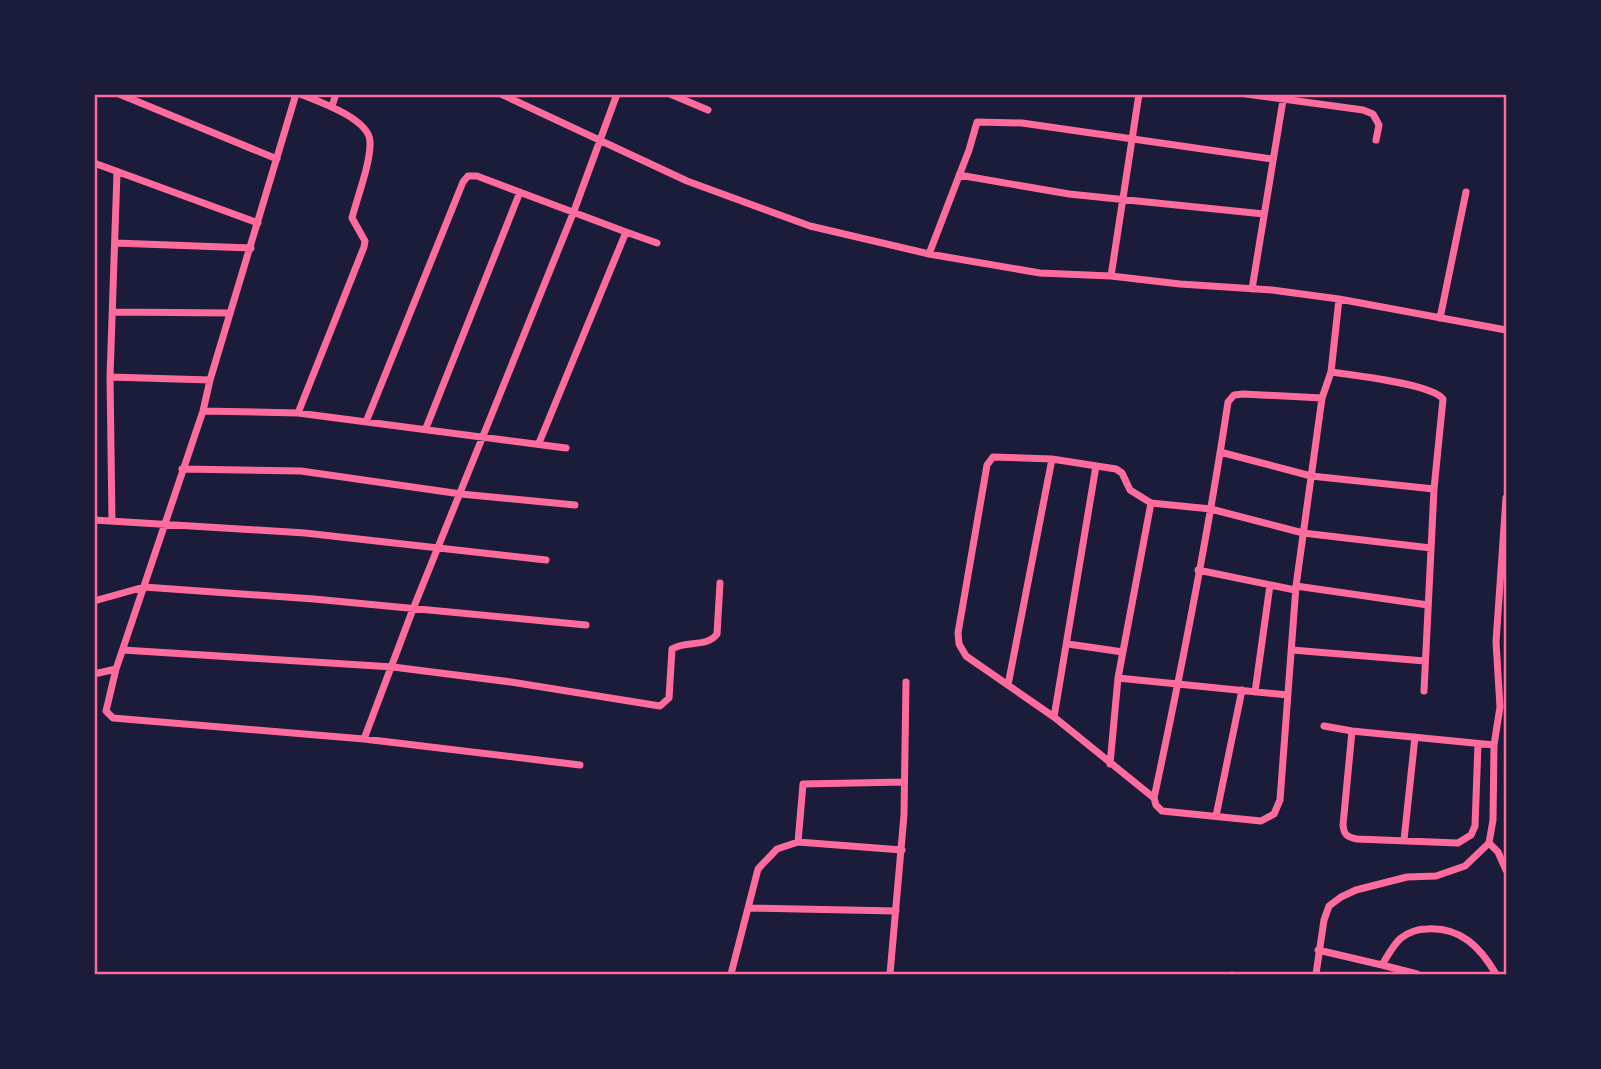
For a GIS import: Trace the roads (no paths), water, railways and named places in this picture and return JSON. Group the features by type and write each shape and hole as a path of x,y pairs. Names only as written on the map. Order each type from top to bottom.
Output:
{"street":[{"path":"119,94 277,159"},
{"path":"298,413 365,241 352,218 370,142 363,126 332,106 298,94 166,526 116,669 106,711 113,718 364,739 580,765"},
{"path":"332,106 337,94"},
{"path":"501,94 687,181 810,226 929,254 1040,273 1111,276 1339,299 1507,330"},
{"path":"364,739 574,211 617,94"},
{"path":"670,94 683,97 708,110"},
{"path":"1111,276 1139,94"},
{"path":"1246,94 1363,110 1373,114 1379,125 1376,140"},
{"path":"1252,289 1283,97"},
{"path":"929,254 977,122 1022,123 1272,159"},
{"path":"94,163 258,223"},
{"path":"112,521 110,377 117,173"},
{"path":"366,422 463,182 468,176 477,176 657,243"},
{"path":"959,176 1069,194 1264,214"},
{"path":"426,428 520,192"},
{"path":"1440,318 1466,192"},
{"path":"539,443 626,232"},
{"path":"115,243 251,248"},
{"path":"1322,398 1234,395 1228,402 1179,683 1154,798 1162,811 1261,821 1274,814 1280,800 1296,588 1322,398 1331,372 1339,299"},
{"path":"113,312 230,313"},
{"path":"1331,372 1417,386 1440,394 1443,406 1434,489 1424,691"},
{"path":"110,377 210,380"},
{"path":"202,411 298,413 566,447"},
{"path":"1220,452 1311,476 1434,489"},
{"path":"1154,798 1054,717 966,656 959,644 960,621 987,465 993,457 1052,459 1116,469 1122,473 1130,490 1151,503 1211,509 1303,533 1432,548"},
{"path":"1008,685 1052,459"},
{"path":"1054,717 1096,466"},
{"path":"182,469 301,471 461,494 575,505"},
{"path":"1315,975 1324,920 1329,906 1356,890 1406,877 1436,876 1465,866 1489,843 1493,820 1494,746 1500,707 1496,642 1507,498"},
{"path":"1110,764 1118,678 1151,503"},
{"path":"94,520 305,533 546,560"},
{"path":"1198,570 1270,585 1428,605"},
{"path":"123,650 393,667 511,682 660,706 669,698 672,649 707,642 713,640 717,634 720,583"},
{"path":"1255,692 1270,585"},
{"path":"94,601 144,587 586,625"},
{"path":"1068,644 1123,652"},
{"path":"1292,650 1425,660"},
{"path":"94,674 116,669"},
{"path":"1118,678 1287,695"},
{"path":"890,975 902,850 906,682"},
{"path":"1216,817 1242,690"},
{"path":"1324,726 1352,732 1494,746"},
{"path":"1352,732 1344,832 1348,837 1357,839 1458,843 1471,835 1475,826 1478,744"},
{"path":"1404,840 1415,737"},
{"path":"798,842 803,784 904,782"},
{"path":"731,975 758,869 777,849 798,842 902,850"},
{"path":"1489,843 1498,852 1507,870"},
{"path":"1498,852 1507,853"},
{"path":"748,908 896,911"},
{"path":"1382,965 1392,947 1401,938 1422,929 1438,928 1465,937 1483,955 1496,975"},
{"path":"1318,950 1417,975"}]}
